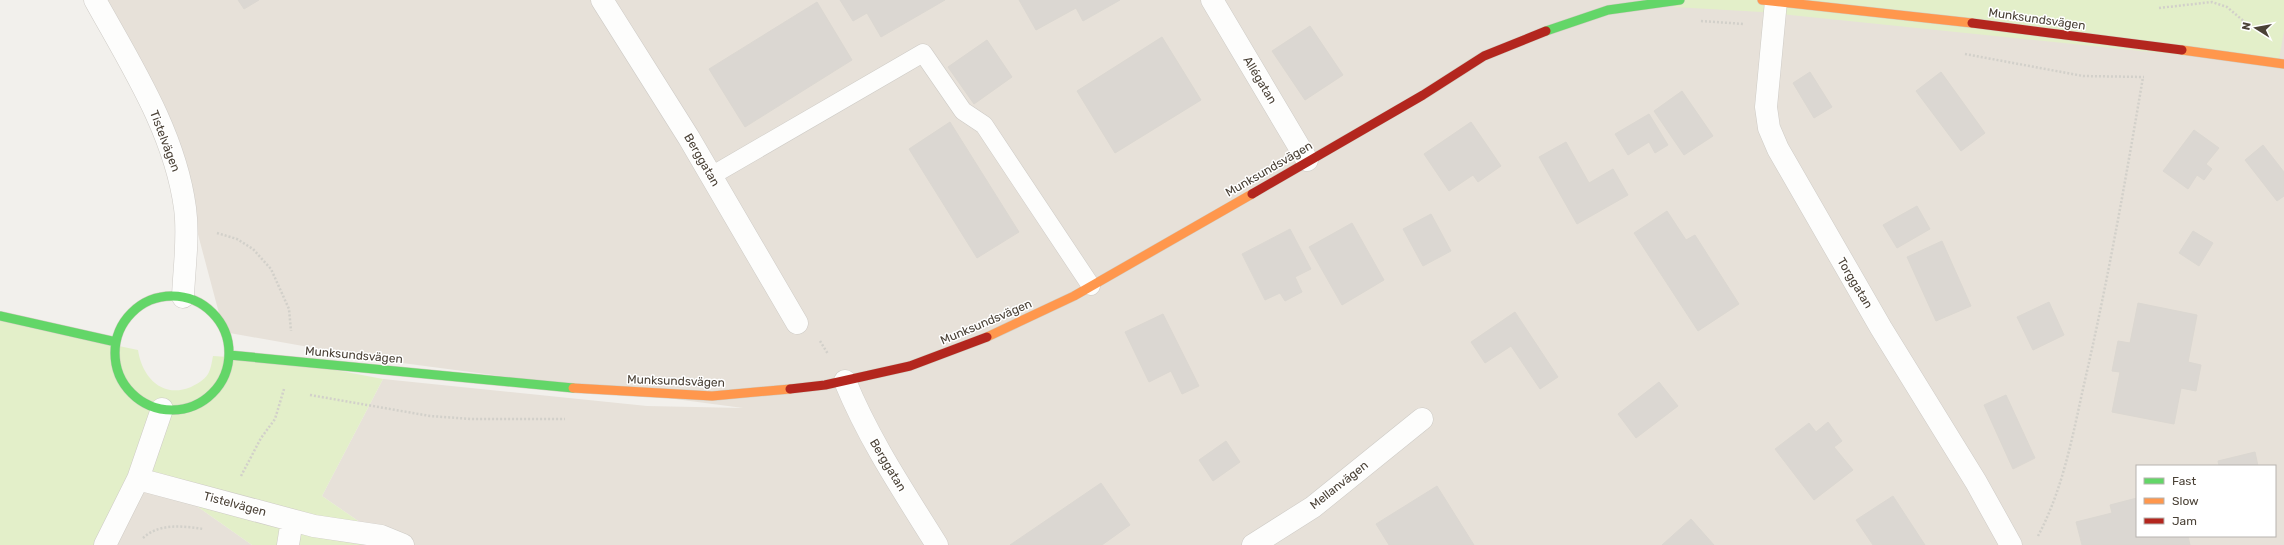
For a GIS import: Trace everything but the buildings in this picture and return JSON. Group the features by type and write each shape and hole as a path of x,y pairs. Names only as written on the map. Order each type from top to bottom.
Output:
{"street":[{"name":"Tistelvägen","path":"95,0 152,107 166,139 177,170 185,209 183,297"},
{"name":"Berggatan","path":"602,0 689,138 797,323"},
{"name":"Allégatan","path":"1212,0 1308,160"},
{"name":"Munksundsvägen","path":"1769,0 1989,24 2284,64"},
{"name":"Torggatan","path":"1769,0 1774,26 1766,107 1769,128 1778,149 1881,328 1976,482 2011,545"},
{"name":"Munksundsvägen","path":"229,355 556,387 712,396 769,392 845,381 910,366 1007,329 1091,286 1423,95 1484,56 1557,26 1608,10 1668,1"},
{"path":"183,297 200,303 214,314 226,333 229,355 222,380 212,395 188,408 162,409 137,398 125,385 118,368 115,351 116,342 122,325 140,305 157,298 183,297"},
{"path":"0,316 116,342"},
{"name":"Berggatan","path":"845,381 857,410 879,452 937,545"},
{"path":"105,545 138,479 162,409"},
{"name":"Mellanvägen","path":"1253,545 1313,507 1422,419"},
{"name":"Tistelvägen","path":"138,479 314,526 381,536 403,545"},
{"path":"288,545 292,520"}],"lane":[{"path":"711,176 923,53 963,111 984,125 1091,286"}],"path":[{"path":"2159,8 2212,2 2220,3 2240,16 2256,32"},
{"path":"1700,22 1774,26"},
{"path":"1960,53 2083,76 2151,77"},
{"path":"2037,539 2050,515 2067,461 2117,228 2143,77"},
{"path":"139,541 147,534 165,527 182,526 215,530 230,503 261,438 275,418 284,392 291,331 289,309 271,269 253,249 237,239 185,226"},
{"path":"797,323 813,330 845,381"},
{"path":"284,392 291,392"},
{"path":"304,394 430,416 471,419 567,419"}],"shaded area":[{"path":"99,0 2284,0 2284,545 393,545 322,496 383,379 647,406 743,408 387,361 224,332 163,103"},
{"path":"134,486 181,495 252,545 97,545"}],"green space":[{"path":"1673,0 2284,0 2284,31 2278,65 1762,12 1674,7"},
{"path":"0,319 27,327 138,350 140,360 149,377 163,388 171,390 181,390 191,387 202,380 209,372 213,356 288,361 383,379 322,496 393,545 252,545 181,495 134,486 97,545 0,545"}],"traffic: fast":[{"path":"1546,31 1608,10 1680,0"},
{"path":"172,296 183,297 194,301 204,306 212,313 219,321 224,331 228,342 229,353 228,364 224,375 219,385 212,393 204,400 194,405 183,409 172,410 161,409 150,405 140,400 132,393 125,385 120,375 116,364 115,353 116,342 120,331 125,321 132,313 140,306 150,301 161,297 172,296"},
{"path":"0,316 116,342"},
{"path":"229,355 573,388"}],"traffic: slow":[{"path":"1762,0 1972,23"},
{"path":"2182,50 2284,64"},
{"path":"987,337 1074,296 1252,194"},
{"path":"573,388 712,396 790,389"}],"traffic: jam":[{"path":"1972,23 2182,50"},
{"path":"1252,194 1423,95 1484,56 1546,31"},
{"path":"790,389 825,385 910,366 987,337"}]}
